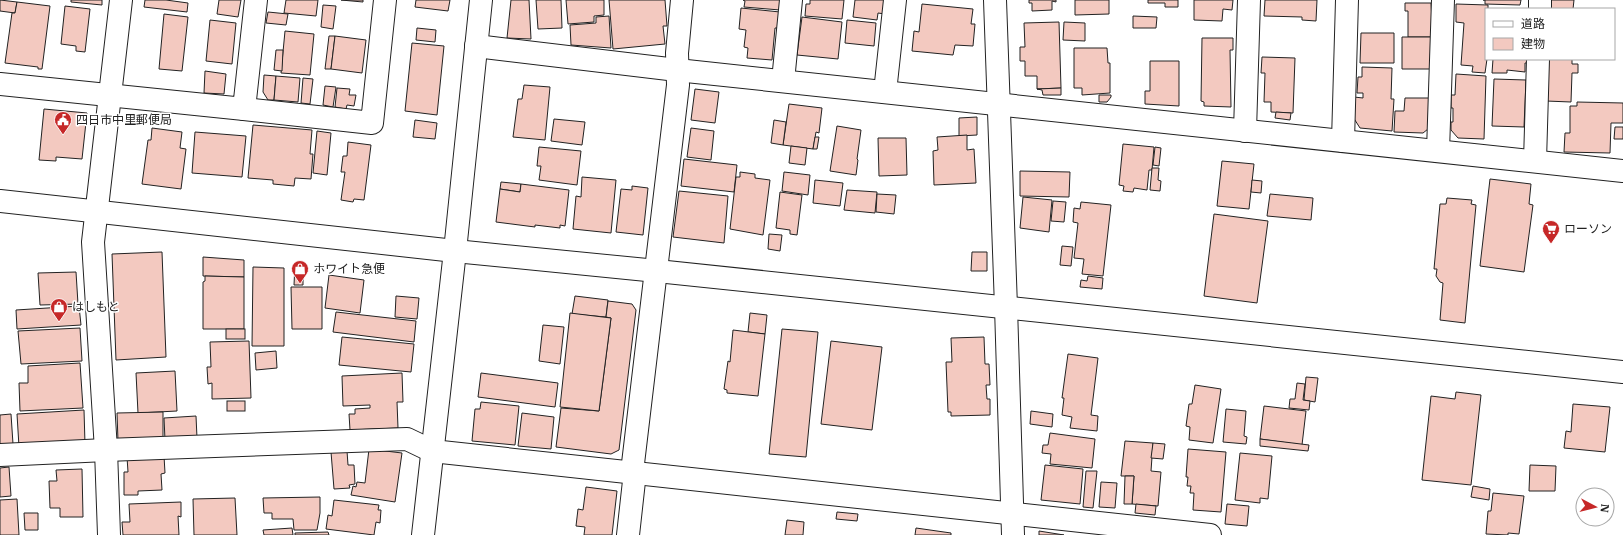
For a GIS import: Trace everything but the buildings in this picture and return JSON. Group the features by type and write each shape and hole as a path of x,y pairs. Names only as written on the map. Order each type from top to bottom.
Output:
{"street":[{"path":"109,535 106,450 93,242 121,0"},
{"path":"244,109 256,0"},
{"path":"0,84 372,123 385,0"},
{"path":"423,535 455,251 481,0"},
{"path":"628,535 633,472 678,85 677,53 682,0"},
{"path":"783,81 791,0"},
{"path":"885,92 895,0"},
{"path":"995,0 1006,307 1012,535"},
{"path":"1245,131 1248,0"},
{"path":"1343,141 1347,0"},
{"path":"1438,151 1443,0"},
{"path":"476,46 677,70 1623,171"},
{"path":"1535,161 1538,60"},
{"path":"0,201 455,251 1623,372"},
{"path":"0,455 407,439 432,450 1012,512 1210,535"}],"place":[{"name":"四日市中里郵便局","path":"63,135"},
{"name":"ローソン","path":"1551,244"},
{"name":"ホワイト急便","path":"300,284"},
{"name":"はしもと","path":"59,322"}]}
